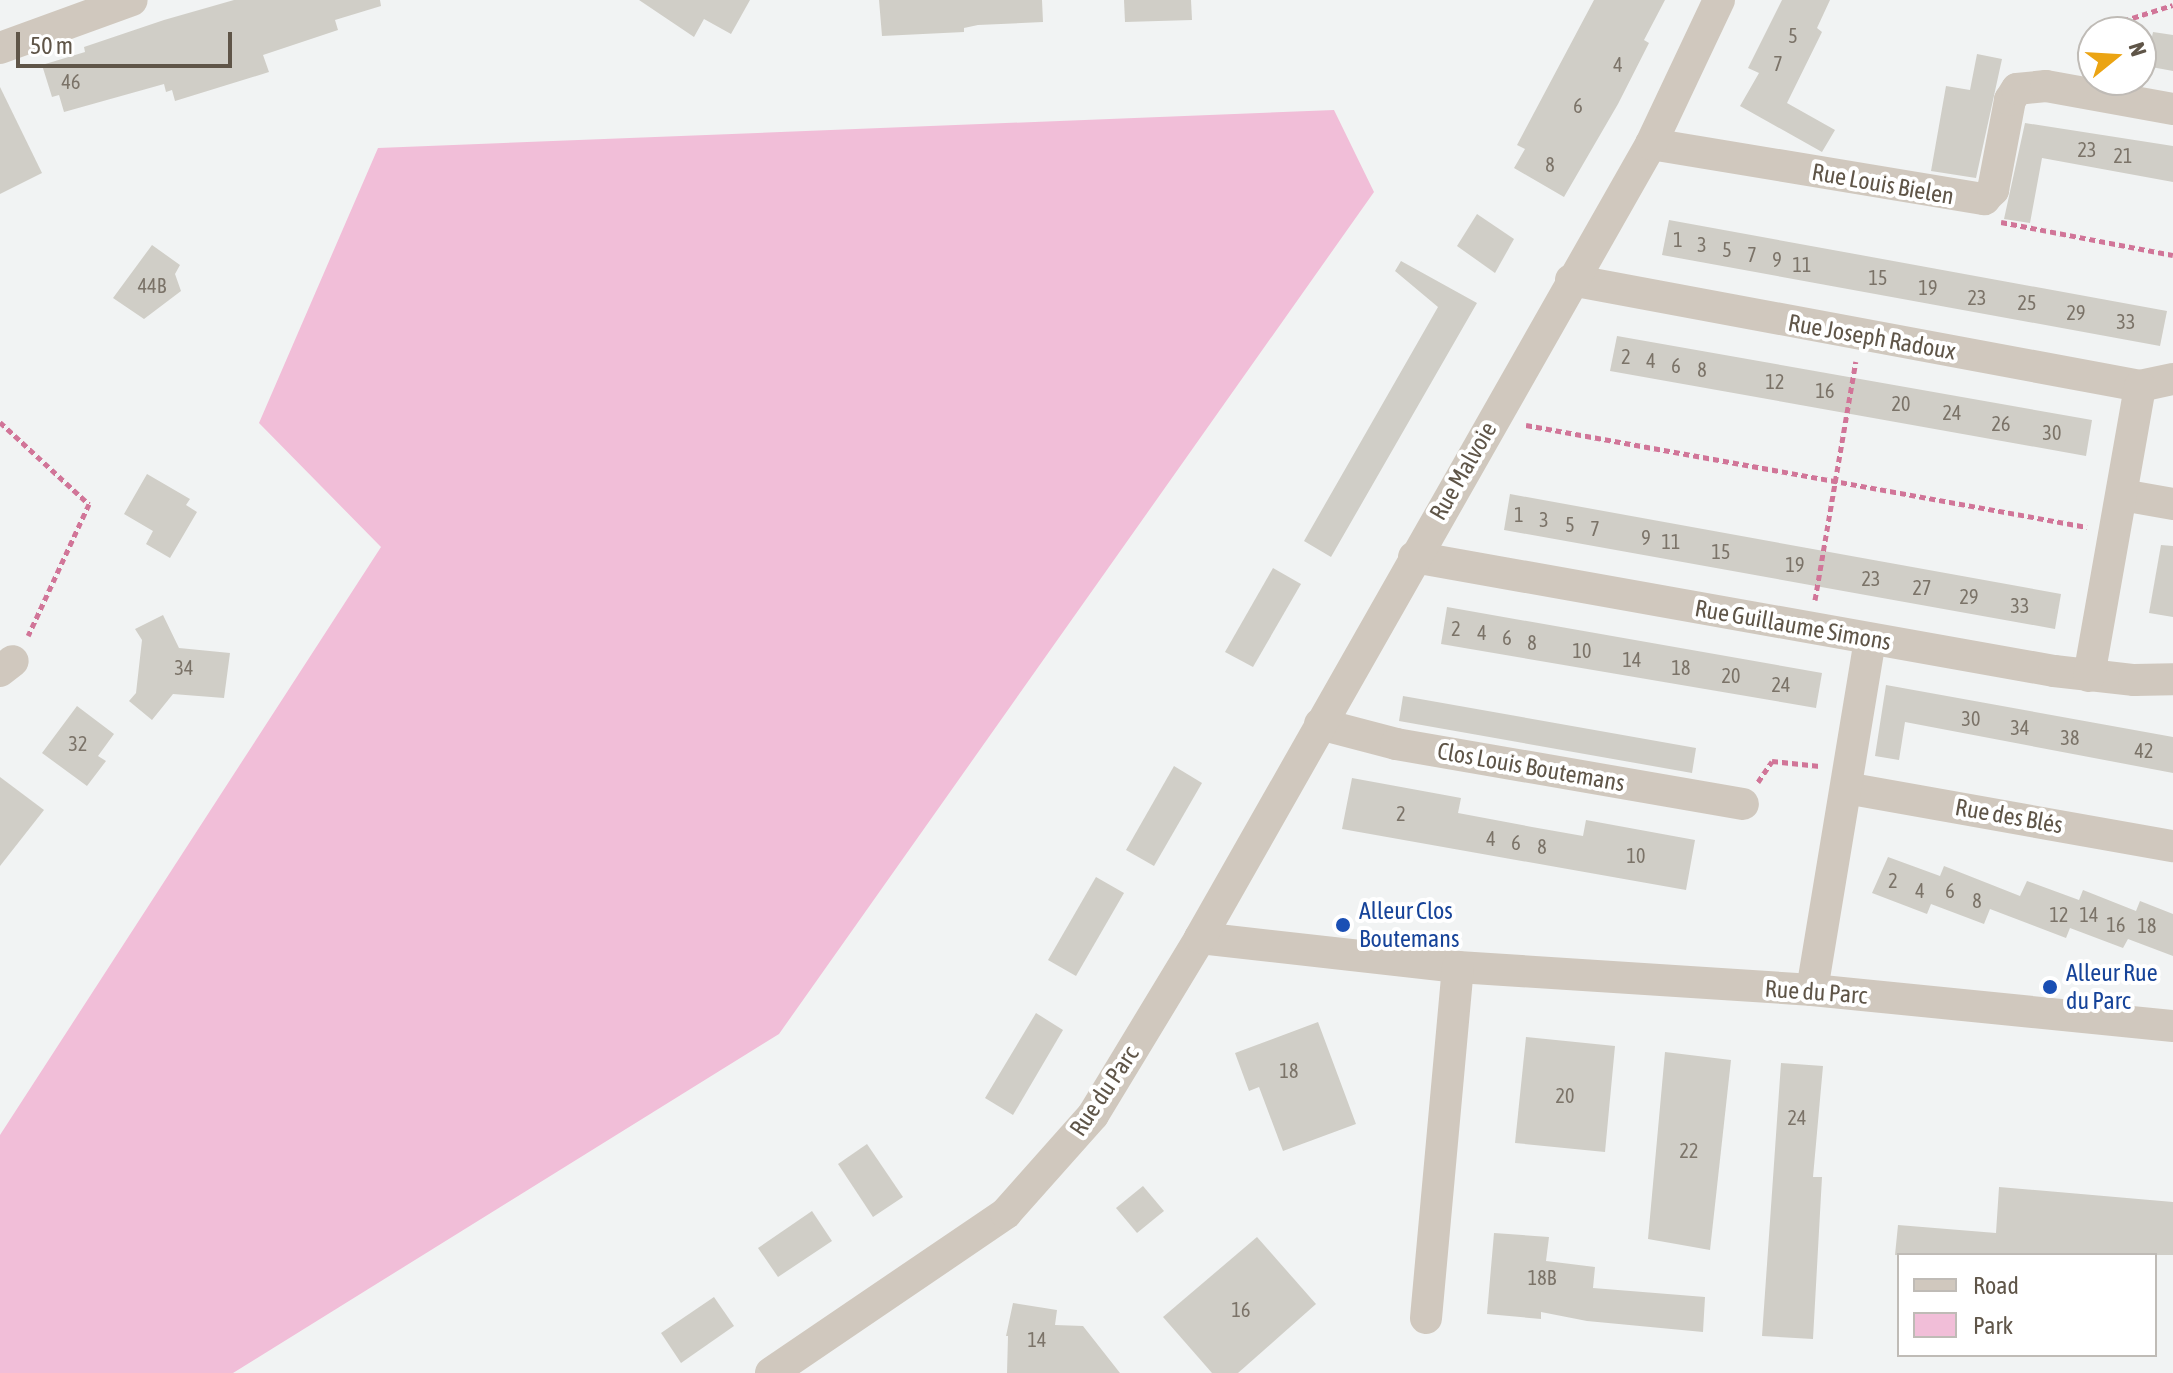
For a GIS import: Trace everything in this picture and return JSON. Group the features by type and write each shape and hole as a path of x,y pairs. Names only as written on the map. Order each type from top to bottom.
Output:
{"street":[{"path":"0,48 132,0"},
{"name":"Rue Malvoie","path":"1200,938 1651,144 1719,0"},
{"name":"Rue Louis Bielen","path":"1651,144 1984,199 1993,190 2010,100 2017,89 2046,86 2173,109"},
{"name":"Rue Joseph Radoux","path":"1571,280 2140,386 2173,379"},
{"path":"2089,676 2140,386"},
{"path":"2122,495 2173,504"},
{"name":"Rue Guillaume Simons","path":"1414,557 2089,676 2173,679"},
{"path":"1812,990 1870,639"},
{"name":"Clos Louis Boutemans","path":"1320,724 1396,744 1743,804"},
{"name":"Rue des Blés","path":"1847,779 2173,846"},
{"name":"Rue du Parc","path":"771,1373 1006,1213 1093,1115 1200,938 1458,967 1812,990 2173,1026"},
{"path":"1426,1318 1458,967"}],"path":[{"path":"2138,16 2173,5"},
{"path":"1984,199 2003,225 2173,255"},
{"path":"1810,628 1861,335"},
{"path":"1493,419 2115,532"},
{"path":"0,422 89,504 36,623 7,666"},
{"path":"1743,804 1772,761 1847,779"}],"green space":[{"path":"1334,110 1374,192 779,1034 233,1373 0,1373 0,1135 381,547 259,423 378,148"}],"building":[{"path":"234,0 380,0 381,6 335,20 338,30 263,55 269,72 175,101 172,90 166,92 164,84 64,112 59,95 52,97 42,65 85,52 84,47"},
{"path":"639,0 750,0 731,34 704,19 694,37"},
{"path":"879,0 1042,0 1043,22 978,25 964,28 964,32 882,36"},
{"path":"1124,0 1191,0 1192,20 1125,22"},
{"path":"1594,0 1665,0 1644,40 1649,43 1618,104 1564,197 1514,168 1525,149 1517,145"},
{"path":"1782,0 1830,0 1817,28 1822,32 1787,103 1835,130 1822,152 1740,106 1759,73 1748,68"},
{"path":"2157,33 2173,35 2173,71 2157,68"},
{"path":"1977,54 2002,59 1976,178 1931,171 1946,86 1970,90"},
{"path":"0,87 42,173 0,194"},
{"path":"2025,123 2173,146 2173,182 2042,158 2030,223 2004,219"},
{"path":"1477,214 1514,239 1495,273 1457,246"},
{"path":"1669,220 2167,311 2160,346 1662,255"},
{"path":"152,245 180,265 175,274 181,291 144,319 113,298"},
{"path":"1401,261 1477,303 1331,557 1304,541 1438,307 1395,271"},
{"path":"1617,336 2092,420 2086,456 1610,371"},
{"path":"147,474 190,499 186,505 197,512 170,558 146,544 153,531 124,514"},
{"path":"1510,494 2061,594 2055,629 1504,530"},
{"path":"2161,545 2173,546 2173,617 2149,613"},
{"path":"1273,568 1301,584 1253,667 1225,652"},
{"path":"1447,607 1822,673 1816,708 1441,644"},
{"path":"163,615 179,648 230,653 224,698 173,694 152,720 129,701 136,693 142,640 135,629"},
{"path":"1886,685 2173,737 2173,773 1905,722 1899,760 1875,756"},
{"path":"1403,696 1696,748 1692,773 1399,721"},
{"path":"77,706 114,734 98,756 106,761 87,786 42,753"},
{"path":"1174,766 1202,783 1154,866 1126,850"},
{"path":"0,777 44,810 0,866"},
{"path":"1352,778 1461,798 1458,813 1532,827 1583,836 1586,820 1695,840 1686,890 1342,829"},
{"path":"1888,857 1940,876 1944,866 2020,896 2027,881 2079,900 2083,890 2136,911 2140,901 2173,914 2173,956 2128,939 2123,948 2070,928 2066,938 1990,909 1984,924 1931,904 1927,914 1872,893"},
{"path":"1096,877 1124,893 1076,976 1048,960"},
{"path":"1036,1013 1063,1030 1013,1115 985,1098"},
{"path":"1318,1022 1356,1124 1283,1151 1259,1087 1249,1091 1235,1053"},
{"path":"1526,1037 1615,1046 1605,1152 1515,1143"},
{"path":"1665,1052 1731,1060 1710,1250 1648,1239"},
{"path":"1781,1063 1823,1066 1813,1177 1822,1177 1813,1339 1762,1336"},
{"path":"867,1144 903,1197 873,1217 838,1164"},
{"path":"1143,1186 1164,1211 1137,1233 1116,1208"},
{"path":"1999,1187 2173,1202 2173,1255 1895,1255 1898,1225 1996,1233"},
{"path":"812,1211 832,1241 778,1277 758,1248"},
{"path":"1494,1233 1549,1237 1546,1261 1595,1267 1593,1288 1705,1297 1703,1332 1587,1321 1541,1312 1541,1319 1487,1314"},
{"path":"1257,1237 1316,1304 1238,1373 1212,1373 1163,1317"},
{"path":"714,1297 734,1326 681,1363 661,1333"},
{"path":"1013,1303 1057,1310 1055,1325 1083,1326 1120,1373 1007,1373 1006,1336"}],"place":[{"name":"Alleur Clos Boutemans","path":"1343,925"},
{"name":"Alleur Rue du Parc","path":"2050,987"}]}
